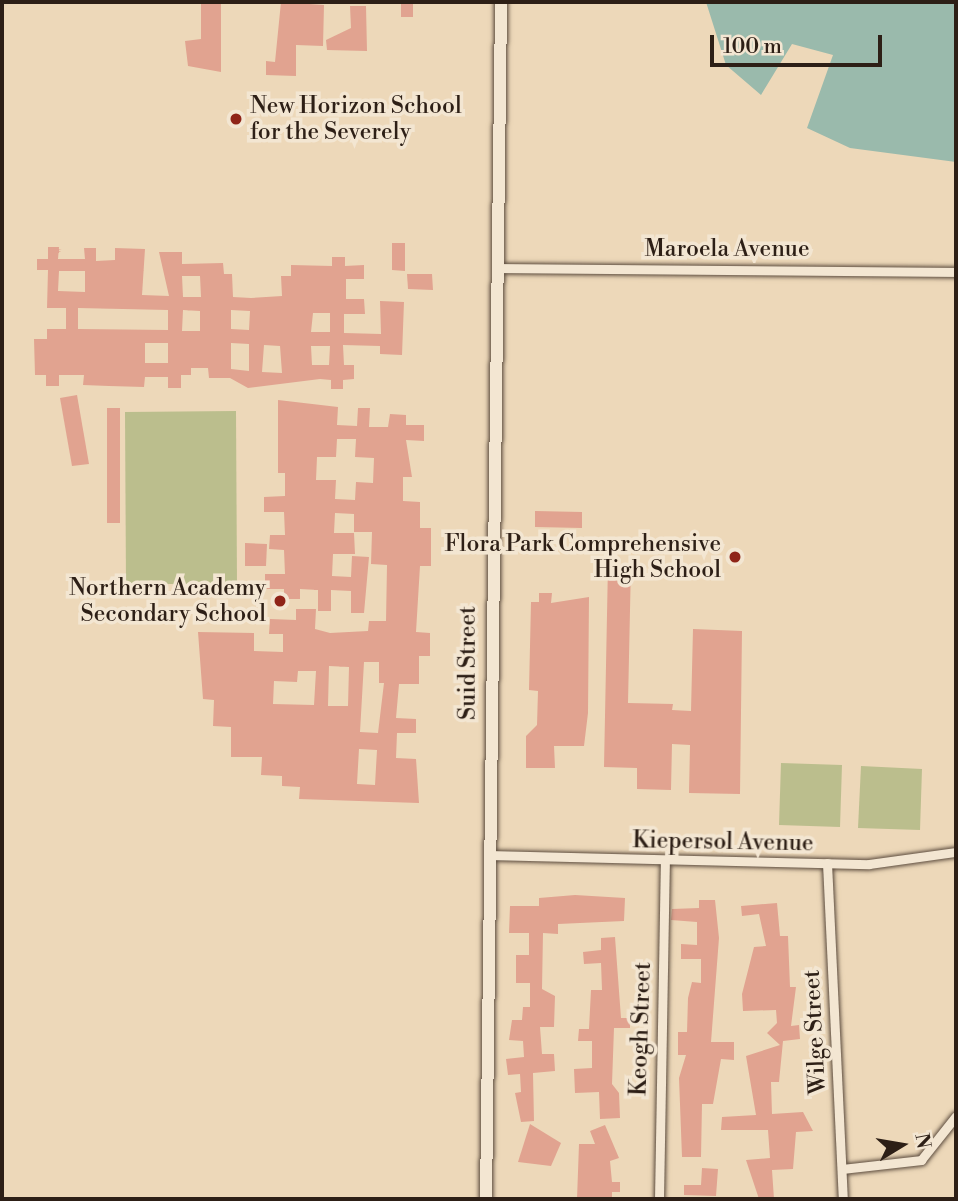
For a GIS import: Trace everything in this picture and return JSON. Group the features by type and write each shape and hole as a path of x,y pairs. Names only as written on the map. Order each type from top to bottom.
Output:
{"street":[{"name":"Suid Street","path":"486,1199 488,855 501,2"},
{"name":"Maroela Avenue","path":"497,268 956,272"},
{"name":"Kiepersol Avenue","path":"488,855 902,863 956,852"},
{"name":"Keogh Street","path":"659,1199 665,860"},
{"name":"Wilge Street","path":"827,863 843,1199"},
{"path":"842,1169 921,1160 956,1116"}],"green space":[{"path":"236,411 237,584 126,584 125,412"},
{"path":"781,763 842,765 840,827 779,825"},
{"path":"861,766 922,769 920,830 858,828"}],"shaded area":[{"path":"706,2 956,2 956,162 850,148 807,128 833,55 792,44 761,95 726,65"}],"building":[{"path":"201,2 221,2 221,72 188,66 185,41 201,39"},
{"path":"281,2 324,5 323,46 296,45 296,76 266,75 266,61 275,62"},
{"path":"401,2 413,2 413,17 401,17"},
{"path":"350,6 366,6 367,51 327,50 326,40 351,28"},
{"path":"392,243 405,243 405,271 392,270"},
{"path":"48,247 59,247 58,259 85,259 84,248 96,248 96,261 115,260 115,248 145,249 142,295 169,296 159,252 182,252 182,264 223,263 224,274 232,274 233,297 251,298 282,296 281,276 291,276 291,265 332,266 332,257 345,257 345,266 364,265 364,279 346,279 346,299 364,299 365,314 344,314 344,333 381,334 380,301 404,302 402,355 380,354 380,346 343,345 344,365 354,365 354,379 343,380 343,389 331,389 331,380 320,379 248,388 230,378 209,378 208,368 191,368 191,375 181,375 181,388 168,388 168,377 145,377 144,387 83,385 84,375 59,375 59,386 46,386 46,375 35,375 34,339 47,339 47,329 66,329 66,308 47,308 48,270 37,270 37,259 48,259","holes":["59,271 85,271 85,292 58,291","182,276 200,276 201,297 183,297","78,308 168,310 168,330 78,329","183,310 200,311 200,331 182,331","231,310 250,311 249,330 231,329","313,313 330,313 330,332 311,332","145,343 168,343 168,363 145,363","231,343 249,344 249,371 231,369","264,345 280,346 282,373 262,372","311,346 330,346 329,365 312,365"]},
{"path":"407,274 432,274 433,290 408,289"},
{"path":"77,395 89,464 72,466 60,398"},
{"path":"278,400 338,407 337,425 357,426 358,408 370,408 369,427 388,427 390,414 406,415 406,425 424,425 424,441 406,440 412,477 403,477 403,501 420,502 420,528 431,528 431,566 420,566 416,632 430,633 430,656 419,656 419,684 399,684 396,718 416,719 416,733 397,733 396,758 416,759 419,803 299,799 300,787 282,786 282,776 261,775 262,757 231,757 231,727 213,726 214,700 203,699 198,632 254,633 254,651 283,652 283,634 269,634 270,619 296,620 296,609 316,609 315,629 330,633 368,631 369,621 386,621 387,565 371,564 372,532 354,532 354,514 335,513 334,533 354,533 355,554 333,554 332,576 351,577 352,556 369,557 364,613 351,613 351,591 331,590 331,611 318,611 318,590 300,589 300,599 284,599 284,589 265,589 265,574 285,574 284,550 269,549 270,535 285,535 284,512 264,512 264,497 285,496 285,473 278,473","holes":["337,439 356,439 355,457 374,458 373,483 356,482 355,500 335,499 336,480 316,480 317,457 336,457","364,662 379,662 379,683 384,683 378,733 360,732","329,666 349,667 348,706 328,706","298,671 316,671 314,705 273,704 274,681 297,682","359,749 377,750 375,785 357,784"]},
{"path":"107,408 120,408 120,523 107,523"},
{"path":"535,511 582,512 582,528 535,527"},
{"path":"245,543 267,544 266,566 245,566"},
{"path":"608,564 631,564 628,703 673,704 672,710 691,711 693,629 742,631 740,794 689,793 690,745 672,744 671,790 637,789 637,768 604,767"},
{"path":"539,593 552,593 551,603 589,597 588,713 584,746 554,746 555,768 526,768 526,736 537,725 538,691 529,690 531,602 539,602"},
{"path":"575,895 625,898 624,921 558,924 558,934 543,933 542,989 555,996 554,1027 540,1027 542,1054 554,1054 555,1071 533,1073 534,1121 521,1122 515,1093 521,1092 520,1074 508,1075 506,1059 524,1057 523,1041 509,1040 512,1020 522,1020 523,1007 530,1007 530,983 516,983 516,955 529,955 529,933 509,933 510,906 539,906 539,898"},
{"path":"699,900 715,900 719,938 711,1042 734,1042 734,1060 721,1059 713,1104 702,1104 701,1157 682,1157 679,1078 686,1055 678,1055 678,1032 687,1032 688,998 692,982 701,983 701,959 681,959 681,944 697,945 697,922 671,920 672,909 699,908"},
{"path":"777,903 780,936 788,936 790,987 796,987 791,1026 799,1025 800,1039 783,1041 779,1082 771,1082 772,1114 803,1112 813,1131 796,1132 793,1169 772,1170 774,1199 759,1199 746,1160 770,1158 768,1130 721,1130 722,1117 756,1115 746,1056 780,1045 767,1033 777,1023 776,1010 743,1011 742,994 754,947 766,946 759,914 742,916 741,906"},
{"path":"615,937 621,1018 630,1018 630,1028 614,1028 612,1084 619,1093 620,1118 600,1119 599,1092 575,1093 574,1069 592,1068 592,1041 578,1041 579,1029 589,1029 591,990 602,990 601,963 584,964 583,952 601,950 601,938"},
{"path":"530,1124 561,1143 551,1166 518,1162"},
{"path":"605,1125 619,1158 610,1161 612,1182 620,1182 620,1192 612,1192 612,1199 577,1199 579,1144 595,1144 590,1131"},
{"path":"702,1168 718,1169 716,1196 684,1195 684,1185 701,1185"}],"place":[{"name":"New Horizon School for the Severely","path":"236,119"},
{"name":"Flora Park Comprehensive High School","path":"735,557"},
{"name":"Northern Academy Secondary School","path":"280,601"}]}
